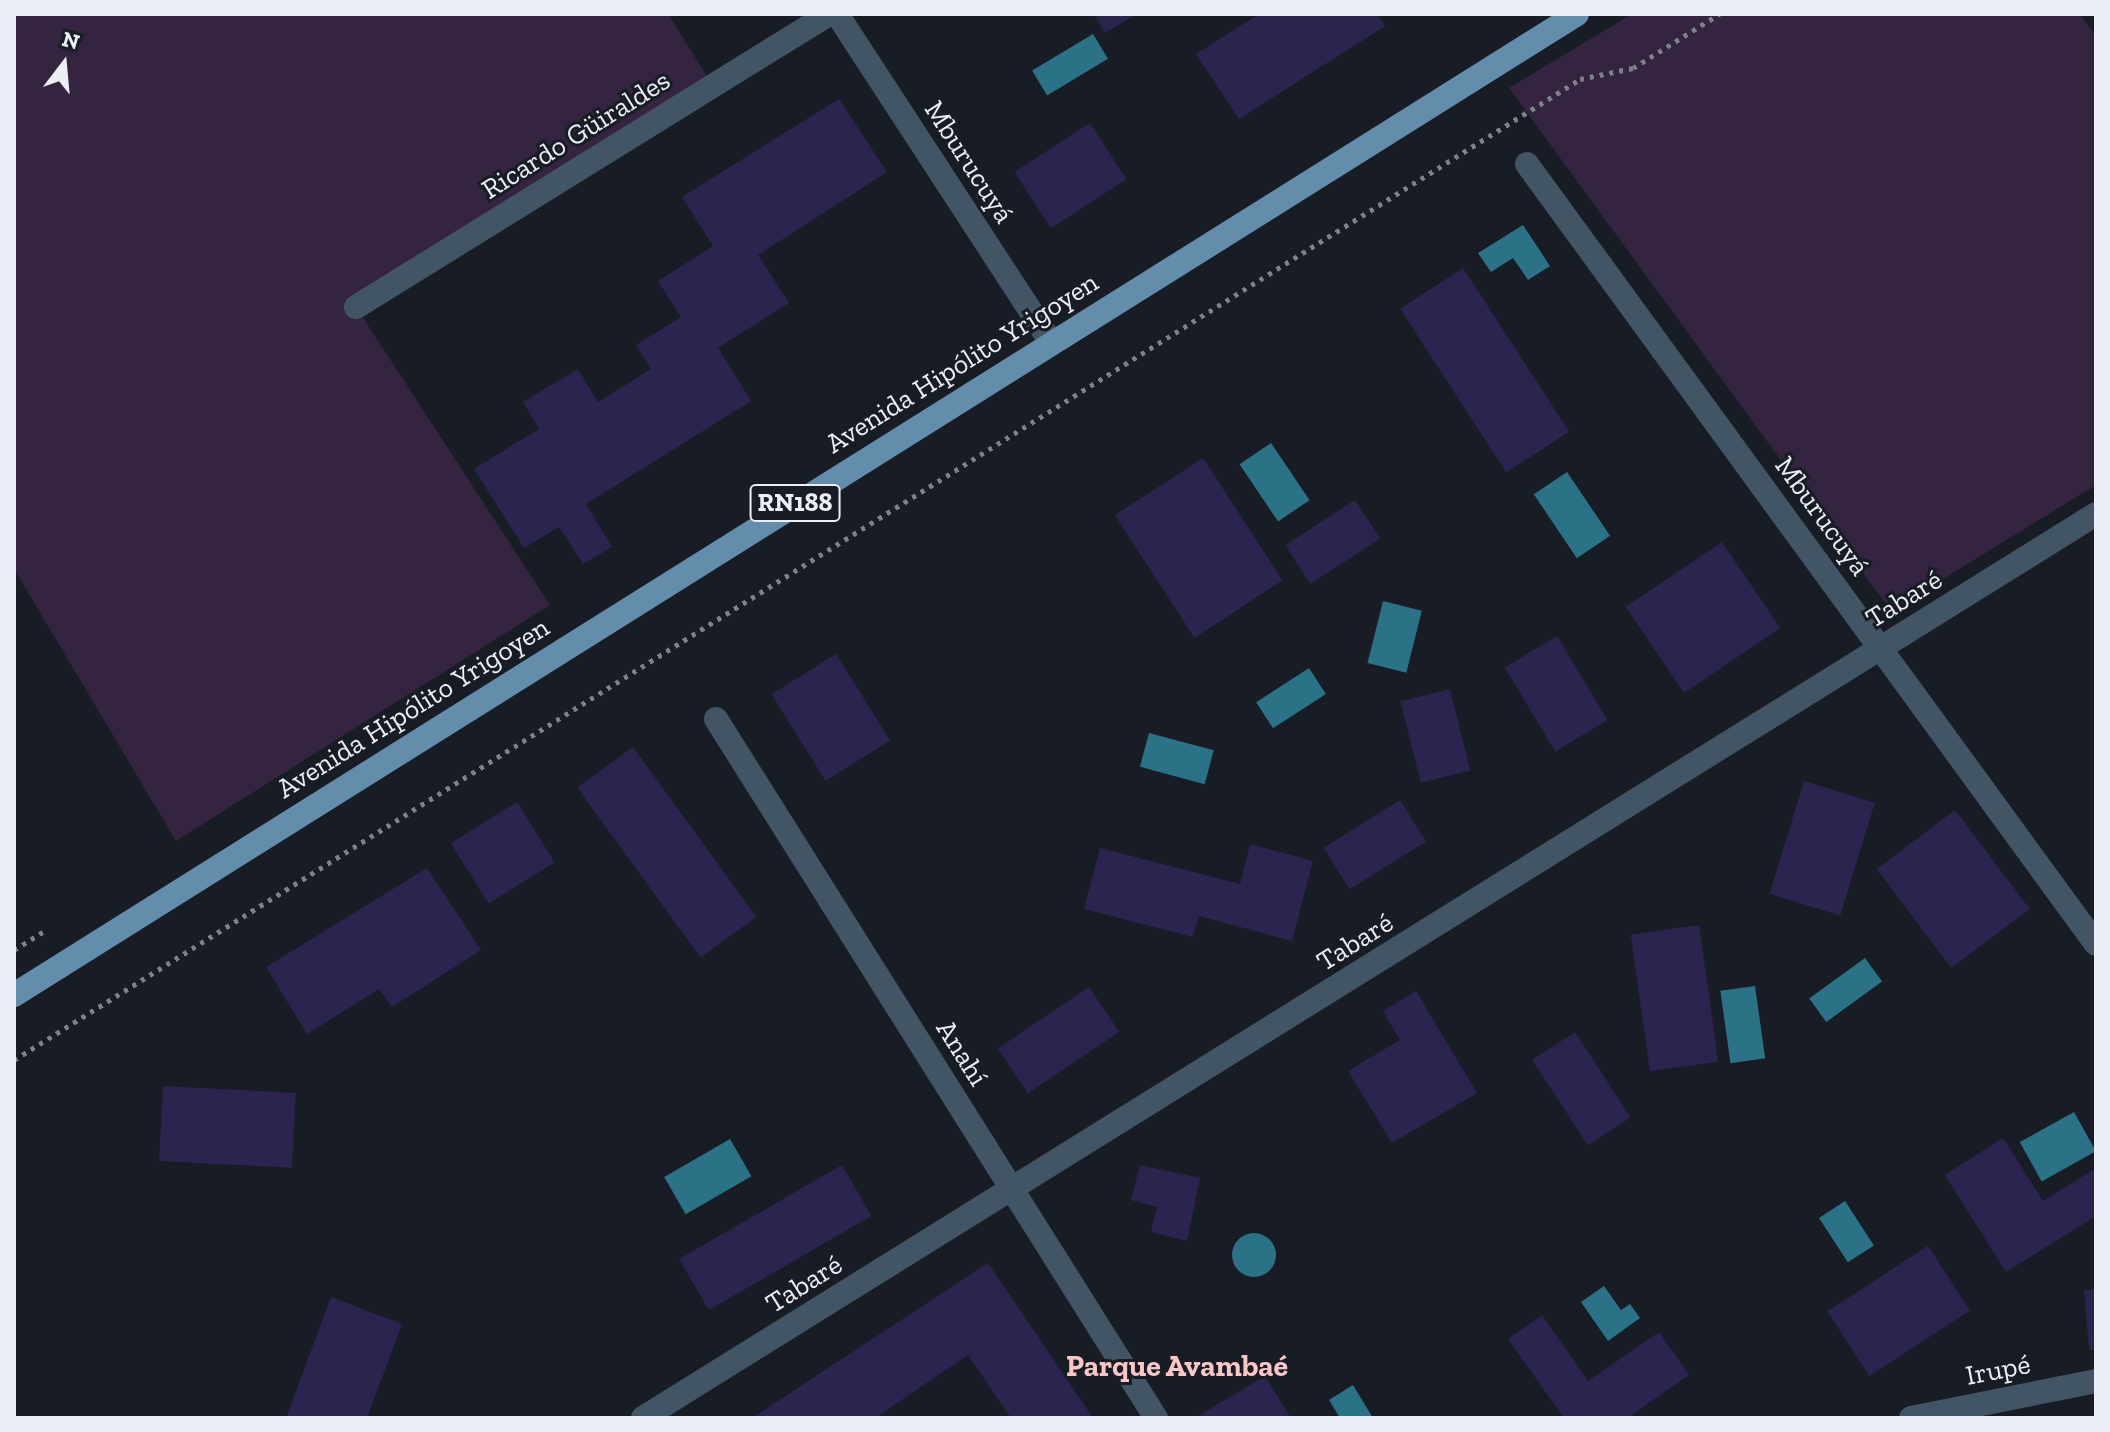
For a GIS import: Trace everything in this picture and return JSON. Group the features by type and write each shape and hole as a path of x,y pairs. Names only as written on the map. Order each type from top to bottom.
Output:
{"main road":[{"name":"Avenida Hipólito Yrigoyen","path":"14,995 1577,14"}],"street":[{"name":"Ricardo Güiraldes","path":"356,307 829,14"},
{"name":"Mburucuyá","path":"837,14 1051,342"},
{"name":"Mburucuyá","path":"1527,164 2096,944"},
{"name":"Tabaré","path":"643,1418 2096,514"},
{"name":"Anahí","path":"716,719 1156,1418"},
{"name":"Irupé","path":"1911,1418 2096,1381"}],"path":[{"path":"14,1060 1580,79 1633,68 1719,14"},
{"path":"14,950 45,931"}],"shaded area":[{"path":"14,14 668,14 713,86 356,307 550,605 176,841 14,569"},
{"path":"1632,14 2080,14 2096,36 2096,485 1891,611 1509,88"}],"water":[{"path":"1093,34 1108,59 1047,95 1032,71"},
{"path":"1523,225 1550,266 1528,280 1513,258 1491,272 1478,253"},
{"path":"1271,443 1310,500 1278,521 1239,464"},
{"path":"1567,472 1610,536 1577,558 1534,494"},
{"path":"1383,601 1422,611 1406,673 1368,663"},
{"path":"1309,668 1326,694 1273,728 1256,702"},
{"path":"1149,733 1214,750 1205,784 1140,767"},
{"path":"1865,958 1882,981 1826,1022 1809,999"},
{"path":"1755,986 1765,1058 1731,1063 1720,991"},
{"path":"2074,1112 2096,1151 2042,1181 2020,1142"},
{"path":"730,1139 752,1176 686,1214 664,1177"},
{"path":"1845,1201 1874,1245 1848,1262 1819,1218"},
{"path":"1254,1233 1269,1240 1276,1255 1269,1270 1254,1277 1239,1270 1232,1255 1239,1240"},
{"path":"1604,1286 1621,1310 1630,1304 1640,1318 1608,1341 1581,1302"},
{"path":"1353,1385 1373,1418 1340,1418 1329,1400"}],"building":[{"path":"1094,14 1137,14 1105,33"},
{"path":"1259,14 1377,14 1385,26 1239,119 1196,54"},
{"path":"839,99 887,172 758,255 789,303 718,348 751,401 586,504 612,547 583,564 559,527 524,548 474,469 539,429 523,402 578,369 598,402 651,369 636,345 681,317 658,281 713,246 682,197"},
{"path":"1090,123 1126,179 1051,228 1015,172"},
{"path":"1463,268 1569,432 1506,472 1400,309"},
{"path":"1203,458 1283,580 1194,638 1115,515"},
{"path":"1355,500 1380,539 1310,584 1285,545"},
{"path":"1722,542 1780,628 1684,693 1626,607"},
{"path":"1557,636 1607,720 1555,751 1505,667"},
{"path":"836,654 890,741 826,781 772,694"},
{"path":"1450,689 1470,771 1421,783 1401,701"},
{"path":"633,747 756,917 701,957 577,788"},
{"path":"1804,781 1875,803 1840,915 1770,894"},
{"path":"1400,800 1426,842 1350,889 1324,848"},
{"path":"517,802 555,862 488,904 451,843"},
{"path":"1955,810 2030,909 1951,968 1877,869"},
{"path":"1250,844 1313,861 1292,941 1199,916 1193,937 1084,909 1100,848 1240,884"},
{"path":"427,868 481,950 392,1007 379,989 307,1034 266,967"},
{"path":"1699,925 1718,1062 1650,1071 1631,935"},
{"path":"1089,987 1119,1032 1028,1093 998,1049"},
{"path":"1416,991 1477,1093 1392,1143 1348,1071 1400,1040 1383,1011"},
{"path":"1575,1032 1631,1118 1588,1145 1532,1060"},
{"path":"163,1086 296,1093 292,1168 159,1161"},
{"path":"2003,1138 2043,1201 2096,1168 2096,1216 2006,1272 1945,1175"},
{"path":"842,1165 872,1216 709,1310 679,1259"},
{"path":"1140,1165 1200,1178 1187,1241 1151,1232 1157,1207 1131,1200"},
{"path":"1928,1246 1970,1311 1869,1376 1827,1311"},
{"path":"988,1263 1093,1418 1011,1418 968,1355 875,1418 752,1418"},
{"path":"2096,1289 2096,1350 2089,1350 2084,1290"},
{"path":"331,1297 402,1324 367,1418 286,1418"},
{"path":"1542,1315 1588,1381 1659,1332 1689,1375 1627,1418 1564,1418 1508,1339"},
{"path":"1265,1376 1291,1418 1195,1418"}],"district":[{"name":"Parque Avambaé","path":"1177,1366"}]}
